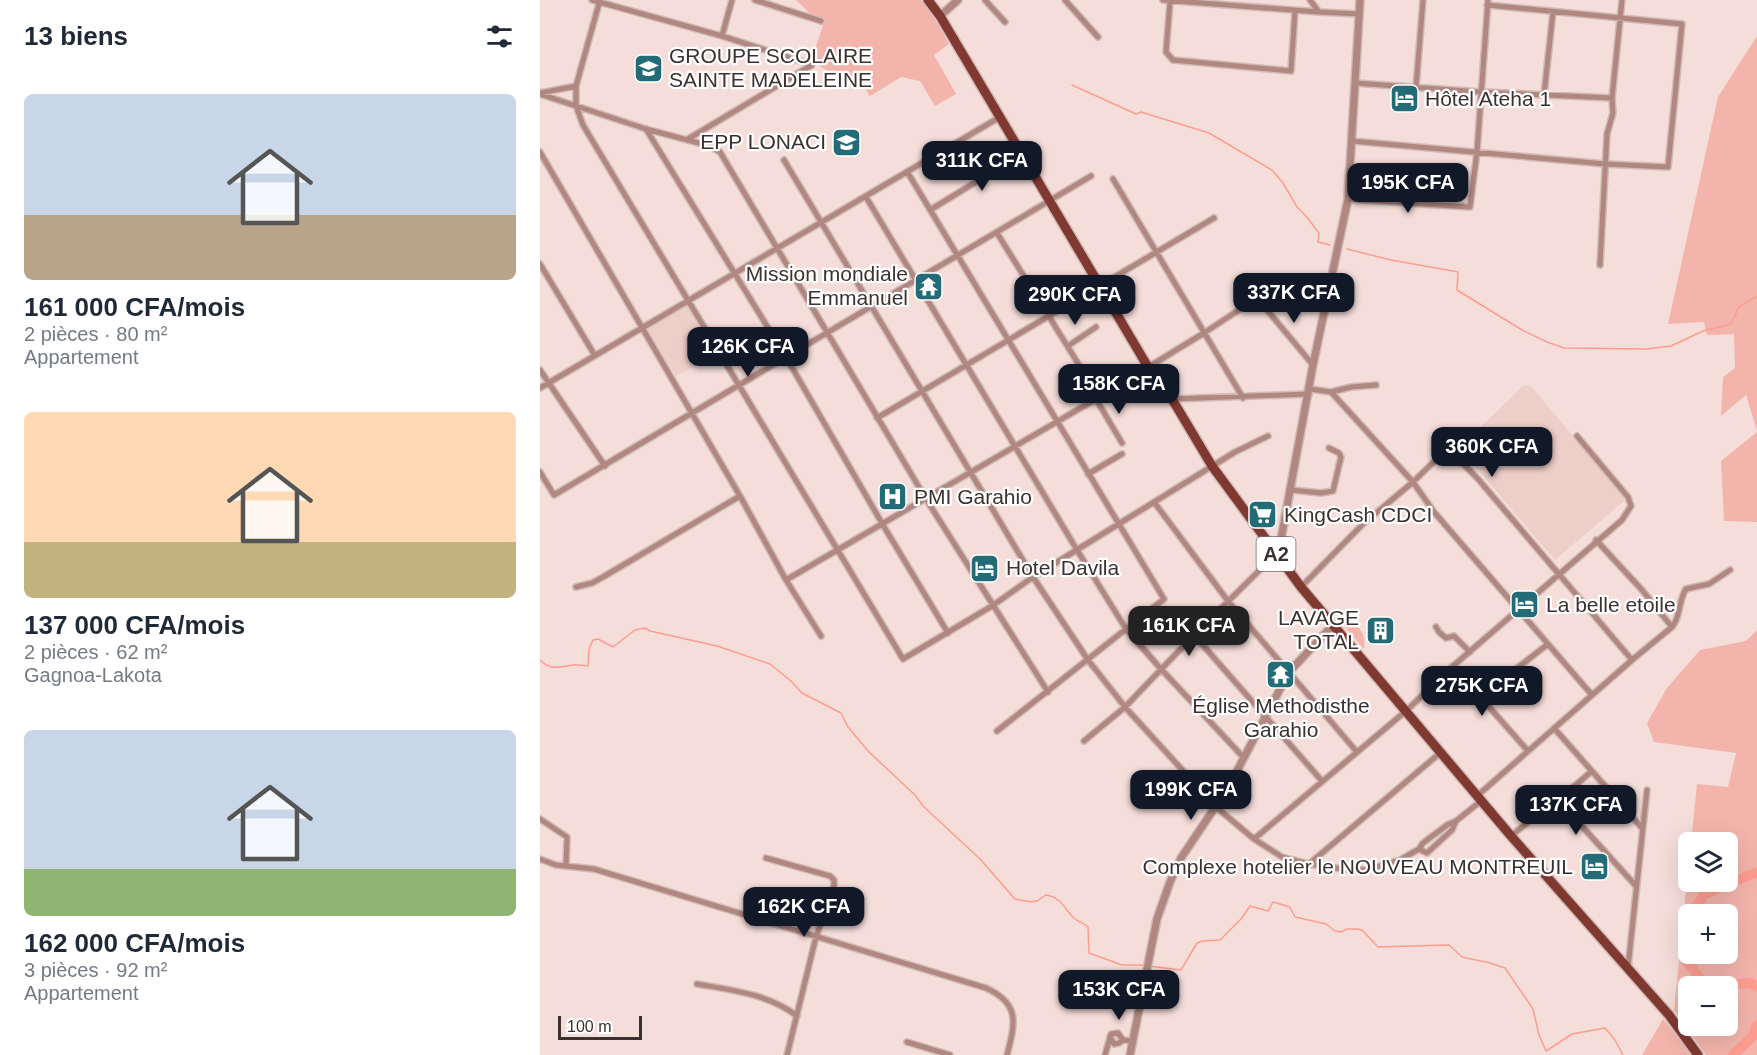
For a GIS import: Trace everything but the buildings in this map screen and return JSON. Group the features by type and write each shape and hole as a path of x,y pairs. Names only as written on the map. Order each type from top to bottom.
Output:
{"main road":[{"name":"A2","path":"928,0 940,16 1148,367 1172,399 1212,466 1276,554 1440,753 1669,1015 1698,1055"}],"street":[{"path":"592,0 722,36 812,65 688,140"},
{"path":"722,36 732,0"},
{"path":"755,0 821,21"},
{"path":"940,16 958,0"},
{"path":"985,0 1005,22"},
{"path":"1065,0 1098,37"},
{"path":"1162,0 1359,14"},
{"path":"1310,0 1319,12"},
{"path":"1084,741 1125,707 1280,550 1313,365 1348,199 1360,0"},
{"path":"1416,87 1423,0"},
{"path":"1600,264 1607,134 1613,113 1612,98 1622,0"},
{"path":"600,1 576,86 576,105 583,124 903,659 992,606 1034,577 1212,466 1268,436"},
{"path":"1170,2 1166,52 1173,60 1291,71 1296,11"},
{"path":"1348,199 1470,207 1477,152 1488,2 1553,12 1682,24 1668,167 1605,164 1477,152 1352,141"},
{"path":"1544,95 1553,12"},
{"path":"1355,83 1612,98"},
{"path":"540,93 576,86"},
{"path":"540,93 646,129 710,146 720,152 926,500 1048,692"},
{"path":"540,388 594,354 689,302 1000,117"},
{"path":"646,129 786,357 882,525 948,633"},
{"path":"540,152 740,496 786,580 821,636"},
{"path":"930,210 1022,154"},
{"path":"784,160 1034,577 1088,660 1125,707 1216,807 1254,839 1282,857 1309,864 1366,870 1400,860 1419,849 1423,843 1456,821 1554,728 1672,627 1676,623 1680,601 1686,589 1709,584 1730,570"},
{"path":"908,173 1164,599 997,731"},
{"path":"540,472 554,495 1091,176"},
{"path":"1113,179 1243,398"},
{"path":"866,197 1126,629 1244,758"},
{"path":"877,418 1214,218"},
{"path":"997,233 1068,346 1122,443"},
{"path":"540,264 594,354"},
{"path":"786,580 1098,398 1257,298 1313,365"},
{"path":"1068,346 1096,327"},
{"path":"540,370 605,466"},
{"path":"1172,399 1243,398 1309,391 1331,392 1351,387 1376,385"},
{"path":"1331,392 1413,482 1434,512 1592,695"},
{"path":"1254,839 1406,711 1453,666 1596,540 1622,520 1631,506 1628,497 1577,436"},
{"path":"1292,490 1321,493 1333,491 1341,457 1335,450 1329,448"},
{"path":"1302,587 1364,524 1444,452 1452,452 1478,479 1632,660"},
{"path":"1088,474 1122,454"},
{"path":"576,587 592,583 603,577 740,496"},
{"path":"1154,502 1228,601 1357,752"},
{"path":"1596,540 1672,627"},
{"path":"1130,1055 1162,902 1181,858 1216,807 1289,672 1333,625"},
{"path":"1436,627 1439,633 1447,638 1454,636 1459,639 1470,652"},
{"path":"1194,635 1322,781"},
{"path":"1480,698 1548,644"},
{"path":"1453,666 1528,752"},
{"path":"1554,728 1642,828"},
{"path":"1309,864 1440,753"},
{"path":"1511,836 1592,771"},
{"path":"1628,970 1647,790"},
{"path":"1557,801 1636,886"},
{"path":"540,819 567,837 566,866"},
{"path":"766,858 830,876 834,880 834,886 816,937 787,1055"},
{"path":"540,859 566,866 594,869 996,993 1009,1006 1015,1023 1007,1055"},
{"path":"697,984 753,995 779,1004 798,1016"},
{"path":"1105,1055 1110,1037 1114,1044 1124,1040 1133,1041"},
{"path":"907,1042 950,1055"}],"shaded area":[{"path":"796,0 921,0 949,44 934,55 956,94 935,106 920,81 901,77 870,96 864,87 831,73 811,61 823,26"},
{"path":"1757,36 1757,431 1746,395 1721,416 1723,377 1735,368 1734,334 1707,335 1704,322 1668,324 1718,97"},
{"path":"688,305 716,354 676,376 647,329"},
{"path":"1524,385 1531,386 1626,499 1555,560 1461,450 1461,446"},
{"path":"1757,432 1757,522 1724,521 1721,461"},
{"path":"1339,620 1350,622 1359,628 1364,637 1364,649"},
{"path":"1757,630 1757,1055 1706,1055 1692,1036 1738,1036 1738,976 1678,976 1678,1016 1674,1010 1679,964 1738,964 1738,904 1685,904 1686,892 1738,892 1738,832 1692,832 1697,784 1728,787 1736,753 1654,742 1647,723 1667,688 1700,650 1746,641"},
{"path":"1663,1019 1692,1055 1642,1055"}],"waterway":[{"path":"1072,85 1136,114 1141,112 1209,133 1272,170 1283,183 1297,207 1319,233 1318,242 1330,245"},
{"path":"1347,249 1391,260 1458,272 1457,290 1522,330 1564,348 1646,349 1671,346 1703,331 1731,324 1739,307 1757,296"},
{"path":"540,660 552,667 588,666 589,649 593,640 598,639 613,647 635,630 645,628 717,646 770,664 802,693 841,713 848,727 869,752 980,859 1015,899 1031,902 1046,895 1055,898 1075,919 1088,927 1089,953 1122,965 1144,965"},
{"path":"1698,904 1705,894 1757,872"},
{"path":"1149,966 1181,970 1197,943 1220,940 1241,919 1250,906 1268,911 1273,902 1290,907 1295,917 1326,924 1335,931 1341,932 1347,929 1363,931 1378,947 1449,945 1462,957 1505,968 1533,1009 1539,1035 1546,1051 1572,1034 1605,1028 1623,1055"},
{"path":"1689,964 1706,986 1751,983 1757,987"},
{"path":"1733,1055 1753,1036 1757,1025"}],"place":[{"name":"GROUPE SCOLAIRE SAINTE MADELEINE","path":"648,68"},
{"name":"Hôtel Ateha 1","path":"1404,99"},
{"name":"EPP LONACI","path":"847,142"},
{"name":"Mission mondiale Emmanuel","path":"929,286"},
{"name":"PMI Garahio","path":"893,497"},
{"name":"KingCash CDCI","path":"1263,515"},
{"name":"Hotel Davila","path":"985,568"},
{"name":"La belle etoile","path":"1525,605"},
{"name":"LAVAGE TOTAL","path":"1380,630"},
{"name":"Église Methodisthe Garahio","path":"1281,675"},
{"name":"Complexe hotelier le NOUVEAU MONTREUIL","path":"1594,867"}]}
